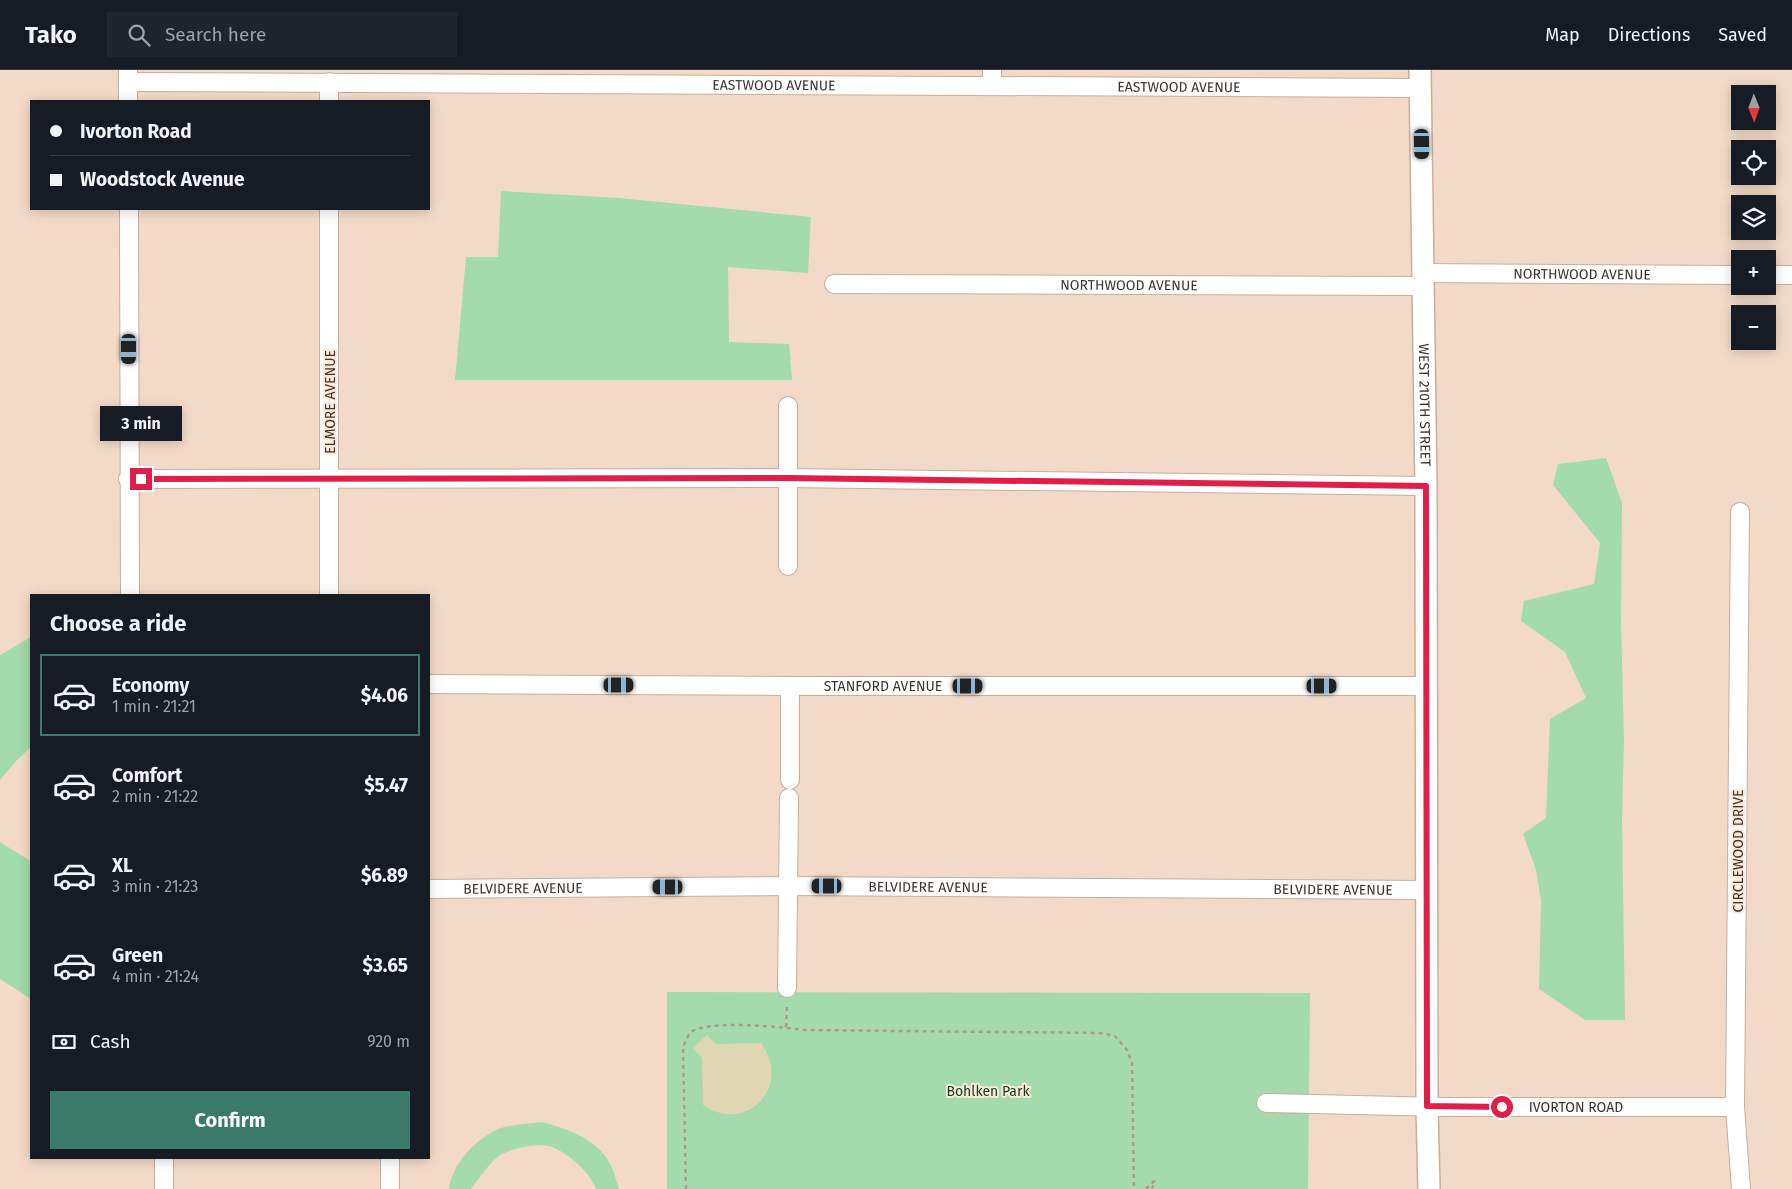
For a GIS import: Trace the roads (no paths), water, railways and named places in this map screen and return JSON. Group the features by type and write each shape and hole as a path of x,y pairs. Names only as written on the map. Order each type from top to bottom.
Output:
{"street":[{"name":"EASTWOOD AVENUE","path":"128,76 329,82 992,78 1420,79"},
{"path":"128,76 128,100"},
{"name":"WEST 210TH STREET","path":"1420,79 1426,486 1427,1106 1429,1189"},
{"path":"329,82 329,100"},
{"path":"129,210 128,479 130,594"},
{"name":"ELMORE AVENUE","path":"329,210 329,594"},
{"name":"NORTHWOOD AVENUE","path":"834,284 1424,280 1731,275"},
{"path":"1776,275 1792,275"},
{"path":"788,406 788,566"},
{"path":"128,479 787,478 1426,486"},
{"name":"CIRCLEWOOD DRIVE","path":"1740,512 1735,1107 1741,1189"},
{"name":"STANFORD AVENUE","path":"430,684 1426,686"},
{"path":"790,686 790,780"},
{"path":"787,988 789,798"},
{"name":"BELVIDERE AVENUE","path":"430,889 787,886 1427,890"},
{"name":"IVORTON ROAD","path":"1266,1103 1427,1106 1735,1107"},
{"path":"164,1159 164,1189"},
{"path":"390,1159 390,1189"}],"park label":[{"name":"Bohlken Park","path":"988,1091"}]}
